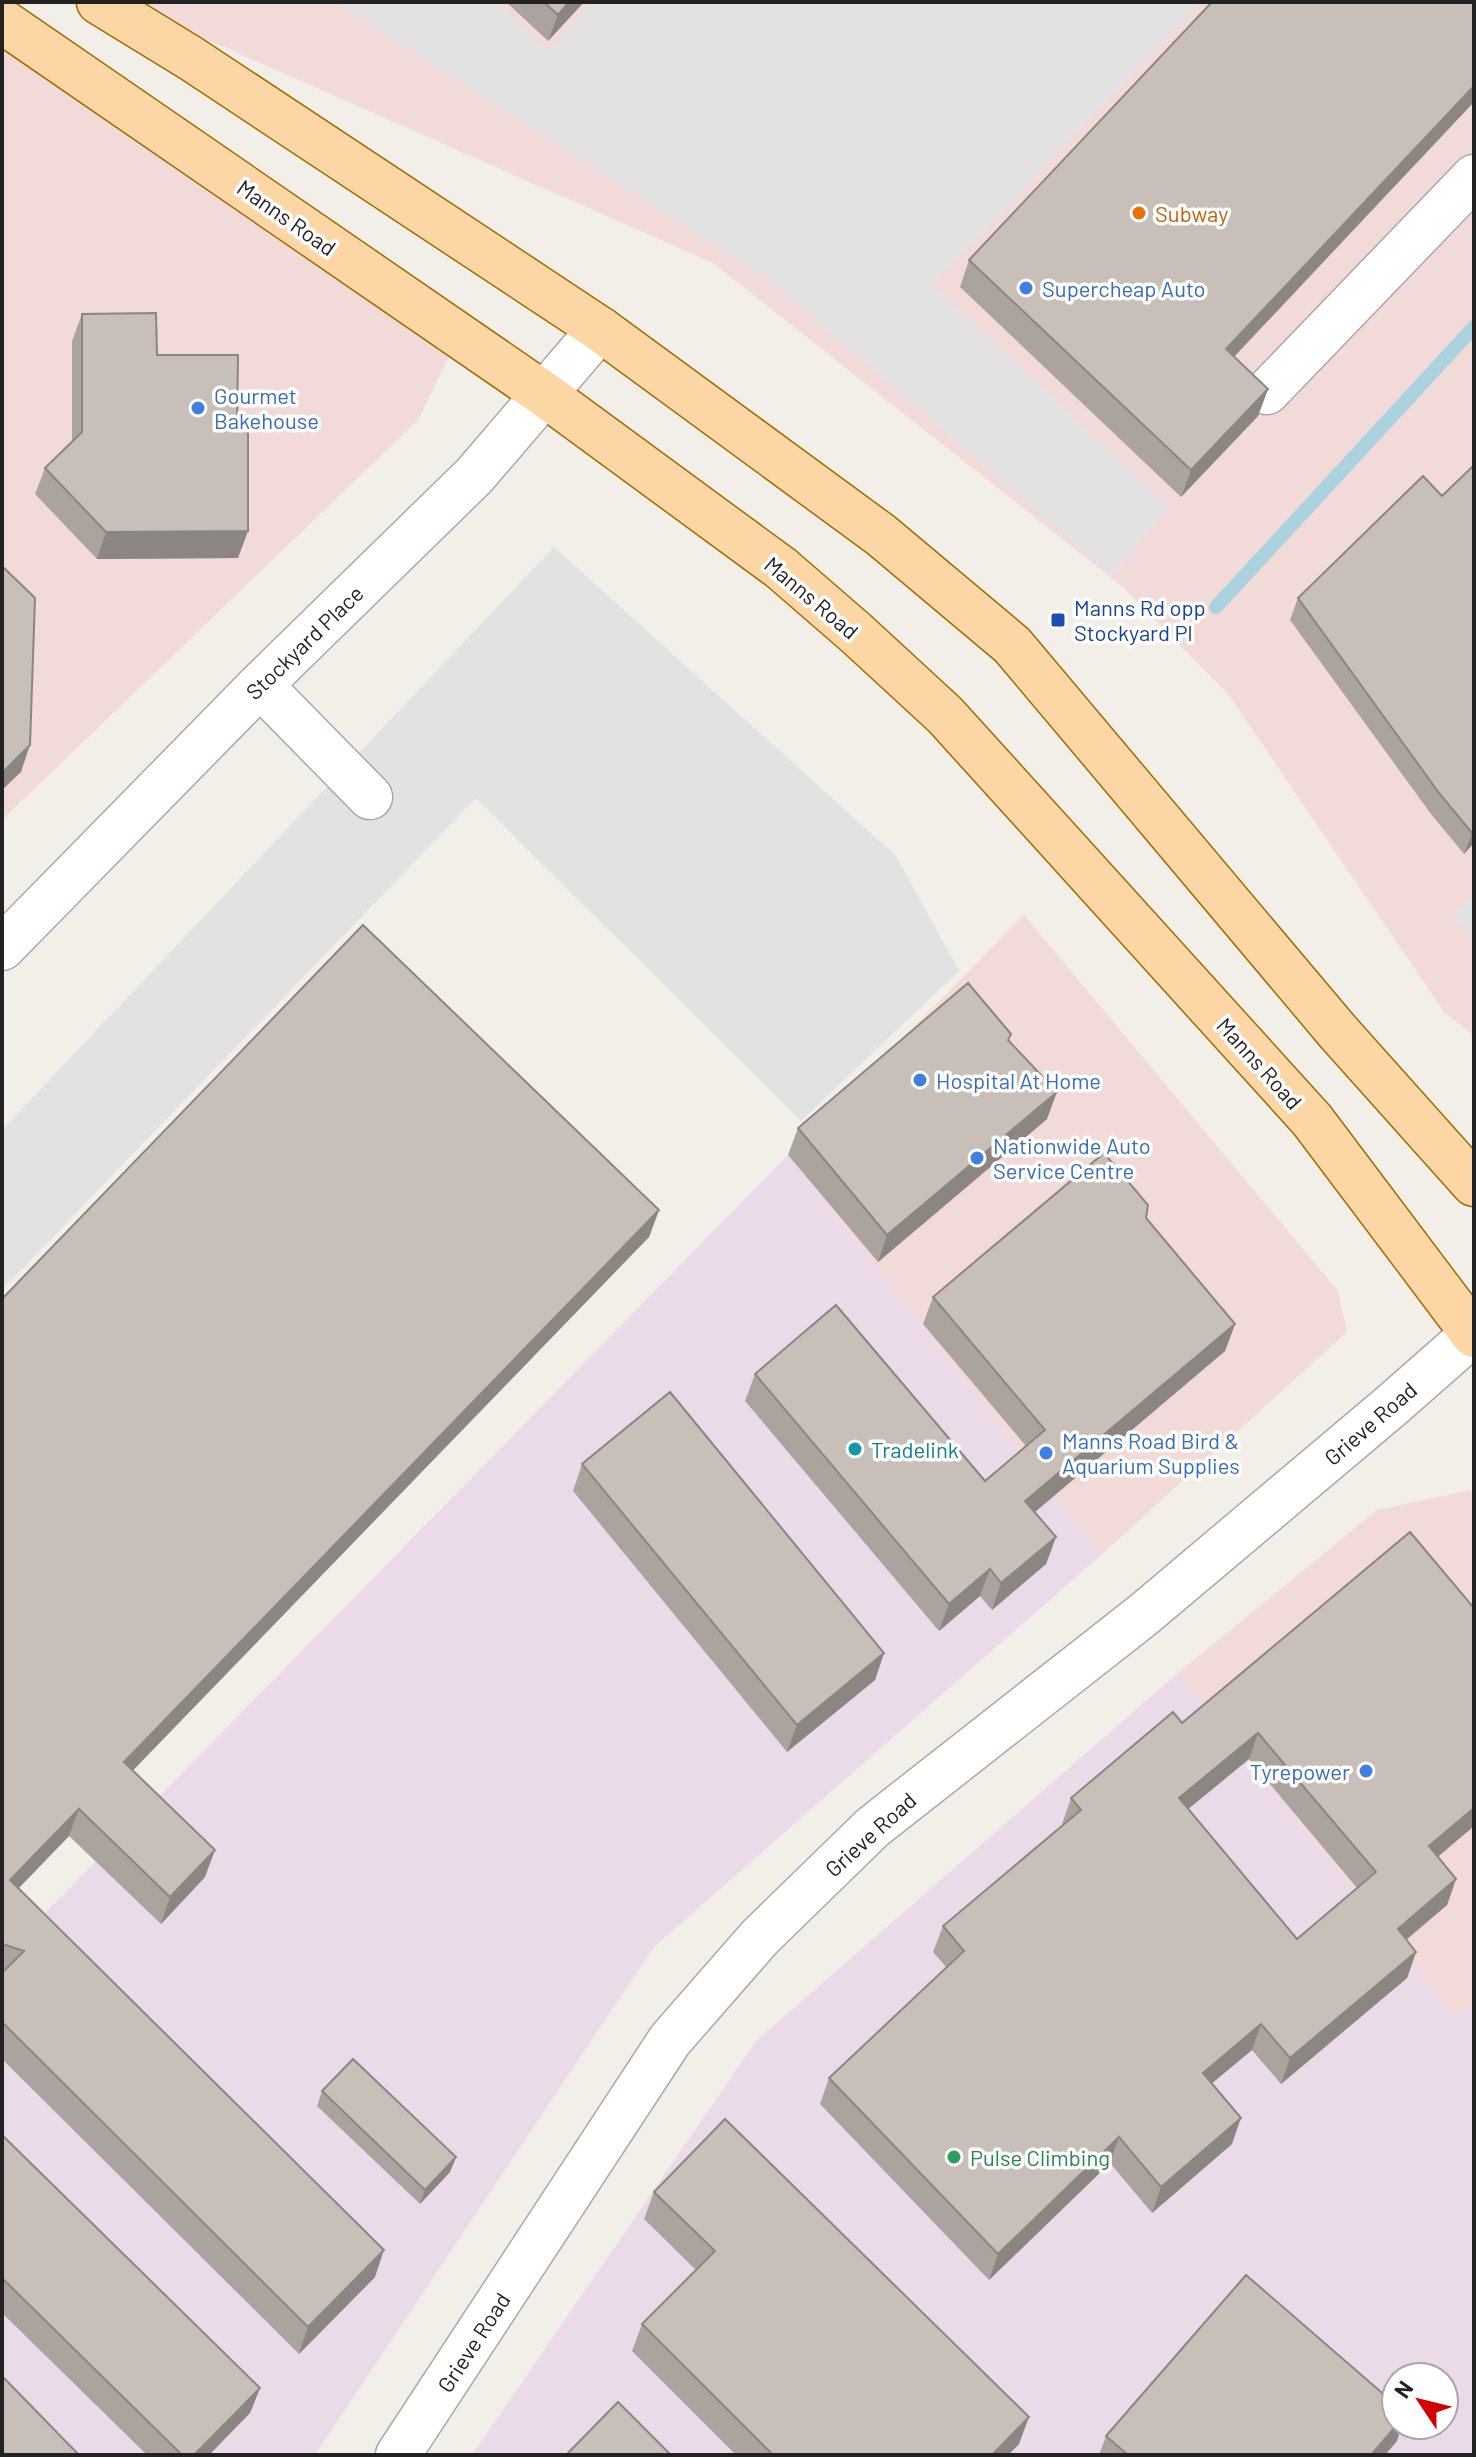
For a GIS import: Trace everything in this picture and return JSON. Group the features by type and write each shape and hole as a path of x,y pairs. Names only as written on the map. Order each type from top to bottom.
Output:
{"main road":[{"path":"99,2 192,59 600,329 881,535 1012,645 1338,1032 1474,1184"},
{"name":"Manns Road","path":"2,21 544,394 781,568 856,633 945,715 1312,1120 1474,1334"}],"street":[{"path":"1267,392 1474,177"},
{"name":"Stockyard Place","path":"2,948 260,685 474,476 600,329"},
{"path":"260,685 370,797"},
{"name":"Grieve Road","path":"398,2455 670,2040 760,1937 873,1827 1143,1615 1474,1334"}],"shaded area":[{"path":"122,2 1474,2 1474,1036 1444,1012 1228,694 1123,587 713,263"},
{"path":"335,2 495,2 548,50 594,2 1200,2 933,285 1169,507 1112,576 770,281"},
{"path":"2,35 455,344 418,420 2,820"},
{"path":"554,547 896,856 959,971 801,1121 476,798 2,1290 2,1130"},
{"path":"1474,895 1474,940 1452,917"},
{"path":"1024,915 1338,1291 1347,1332 1101,1555 788,1155"},
{"path":"788,1155 1101,1555 654,1947 315,2455 2,2455 2,1957"},
{"name":"Tyrepower","path":"1471,1490 1474,1494 1474,2007 1453,2015 1178,1673 1377,1510"},
{"path":"1178,1673 1453,2014 1474,2007 1474,2455 472,2455 756,2041"}],"building":[{"path":"544,2 569,2 558,15"},
{"path":"1212,2 1474,2 1474,86 1226,349 1268,389 1191,470 969,260"},
{"path":"156,313 157,355 238,355 237,427 248,427 248,531 106,532 45,468 82,432 82,314"},
{"path":"1474,465 1472,833 1439,793 1298,598 1423,476 1442,496"},
{"path":"2,566 35,598 30,745 2,773"},
{"path":"363,925 659,1210 124,1762 215,1850 170,1897 79,1809 10,1880 384,2250 308,2327 2,2022 2,1973 24,1951 2,1944 2,1299"},
{"path":"968,983 1011,1034 1008,1040 1057,1092 887,1235 798,1128"},
{"path":"1104,1153 1148,1205 1146,1218 1235,1324 1025,1501 1056,1537 1001,1583 990,1569 949,1604 755,1374 836,1305 985,1481 1045,1430 933,1297"},
{"path":"670,1392 884,1653 797,1725 582,1464"},
{"path":"1410,1532 1474,1608 1474,1808 1429,1846 1456,1879 1398,1929 1416,1952 1290,2058 1261,2024 1203,2073 1241,2118 1161,2187 1119,2137 998,2254 829,2078 964,1951 943,1926 1081,1810 1071,1798 1173,1712 1182,1723","holes":["1258,1733 1376,1872 1297,1939 1179,1798"]},
{"path":"353,2059 456,2157 425,2190 322,2091"},
{"path":"725,2119 1029,2417 992,2455 773,2455 642,2324 715,2251 654,2192"},
{"path":"2,2135 260,2388 194,2455 182,2455 2,2278"},
{"path":"1246,2275 1380,2391 1380,2441 1383,2441 1371,2455 1128,2455 1106,2436"},
{"path":"2,2376 79,2455 2,2455"},
{"path":"618,2402 671,2455 566,2455"}],"waterway":[{"path":"1216,607 1474,327"}],"place":[{"name":"Subway","path":"1139,213"},
{"name":"Supercheap Auto","path":"1026,288"},
{"name":"Gourmet Bakehouse","path":"198,408"},
{"name":"Manns Rd opp Stockyard Pl","path":"1058,620"},
{"name":"Hospital At Home","path":"920,1080"},
{"name":"Nationwide Auto Service Centre","path":"977,1158"},
{"name":"Tradelink","path":"855,1449"},
{"name":"Manns Road Bird & Aquarium Supplies","path":"1046,1453"},
{"name":"Tyrepower","path":"1366,1771"},
{"name":"Pulse Climbing","path":"954,2157"}]}
